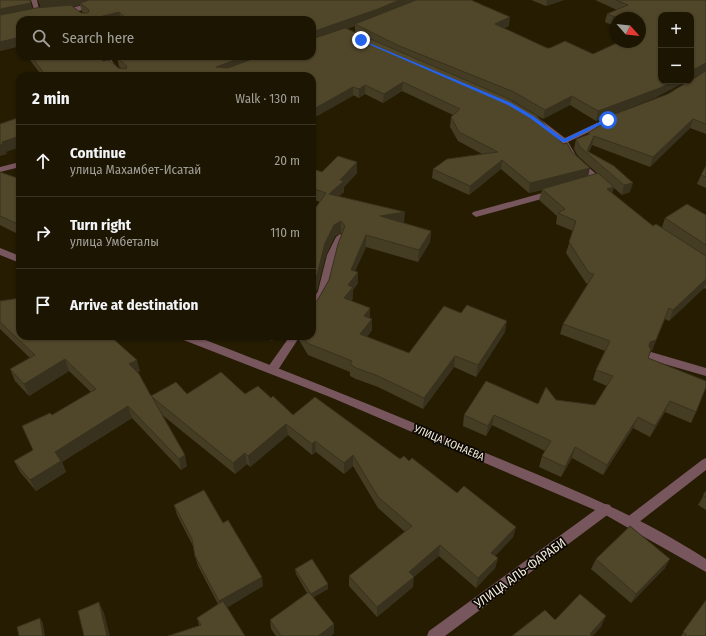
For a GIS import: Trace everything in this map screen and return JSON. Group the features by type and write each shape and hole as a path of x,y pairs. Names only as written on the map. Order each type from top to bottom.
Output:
{"street":[{"path":"30,15 41,13 34,0"},
{"path":"55,12 75,10 108,0"},
{"path":"75,10 81,15"},
{"path":"108,60 112,66 120,72"},
{"path":"564,141 627,113"},
{"path":"532,117 564,141 574,158 593,181 608,190"},
{"path":"0,170 16,165"},
{"path":"476,214 560,190"},
{"path":"316,303 323,291 332,255 340,237"},
{"path":"0,251 16,258"},
{"name":"УЛИЦА КОНАЕВА","path":"195,340 334,394 606,509 683,551 706,566"},
{"path":"272,370 292,340"},
{"path":"651,356 706,372"},
{"path":"630,522 706,463"},
{"name":"УЛИЦА АЛЬ-ФАРАБИ","path":"434,636 606,509"}],"building":[{"path":"0,0 30,0 31,3 0,9"},
{"path":"89,0 400,0 316,31 316,16 124,16 119,12 103,16 16,16 16,38 0,42 0,15 36,8 71,5 81,13 88,13 89,10 80,3"},
{"path":"416,0 471,0 510,17 495,24 547,48 565,41 593,54 610,46 610,48 646,48 646,12 612,12 628,5 616,0 706,0 706,63 694,69 694,12 658,12 658,84 667,84 598,111 572,96 545,110 514,92 397,45 355,24"},
{"path":"345,28 507,98 536,115 563,144 567,143 572,152 590,168 530,183 502,160 470,186 433,169 447,159 498,152 459,132 451,117 460,109 403,82 384,94 365,85 359,89 353,87 316,108 316,72 43,72 34,60 109,60 118,68 126,69 127,66 120,60 235,60 216,67 228,68 249,60 316,60 316,38"},
{"path":"706,71 706,124 693,119 653,157 594,136 587,151 614,166 633,183 624,185 580,147 576,139 590,134 588,133 610,119 607,117 668,94 684,84 694,84 694,78"},
{"path":"16,118 16,137 2,142 3,144 0,145 0,124"},
{"path":"338,156 357,162 340,180 344,181 329,194 405,212 380,216 431,231 419,250 366,235 351,270 358,272 348,285 353,287 344,298 370,308 364,316 372,319 360,334 409,353 444,306 461,313 467,305 507,321 478,365 455,356 424,398 378,376 356,368 350,364 352,361 307,343 305,340 316,340 316,301 329,280 338,244 345,226 341,221 334,225 325,243 316,279 316,207 326,193 316,189 316,170 322,172"},
{"path":"706,166 706,177 701,175"},
{"path":"0,172 16,178 16,223 0,216"},
{"path":"598,173 614,187 607,189 653,226 656,224 706,256 706,279 673,310 669,308 656,340 650,342 649,346 651,350 648,358 706,381 706,387 696,412 670,401 655,426 638,417 607,465 575,447 565,467 542,456 551,441 494,415 488,426 464,415 486,381 538,404 546,387 556,400 595,405 613,376 596,370 610,341 563,324 594,274 589,273 569,242 576,221 558,213 565,209 542,189"},
{"path":"687,204 706,215 706,245 665,218"},
{"path":"16,299 16,337 0,322 0,301"},
{"path":"19,340 114,340 137,360 129,364 139,374 151,396 176,382 187,394 221,372 245,394 258,386 271,398 273,396 293,415 315,397 400,459 404,456 409,461 412,458 457,493 464,486 516,527 491,553 498,558 478,578 440,545 409,572 414,577 377,607 349,576 412,526 378,497 353,455 344,463 315,441 312,444 286,424 248,456 245,453 233,463 152,397 185,455 179,459 128,406 55,452 61,461 30,480 14,461 33,450 22,426 50,413 52,415 96,389 65,359 24,384 10,369 35,355"},
{"path":"204,490 223,523 228,520 262,577 219,601 195,556 192,539 174,505"},
{"path":"630,526 670,559 636,594 596,559"},
{"path":"312,559 328,584 311,594 295,569"},
{"path":"309,592 334,624 318,636 281,636 270,620"},
{"path":"580,594 606,616 590,634 592,636 512,636 545,610 555,620"},
{"path":"706,600 706,636 685,636 686,634 683,632"},
{"path":"223,601 245,636 168,636 201,625 197,618"},
{"path":"99,602 107,636 84,636 78,611"},
{"path":"40,618 43,636 19,636 17,627"}],"route":[{"path":"361,40 394,56 509,104 532,117 564,141 608,120"}]}
